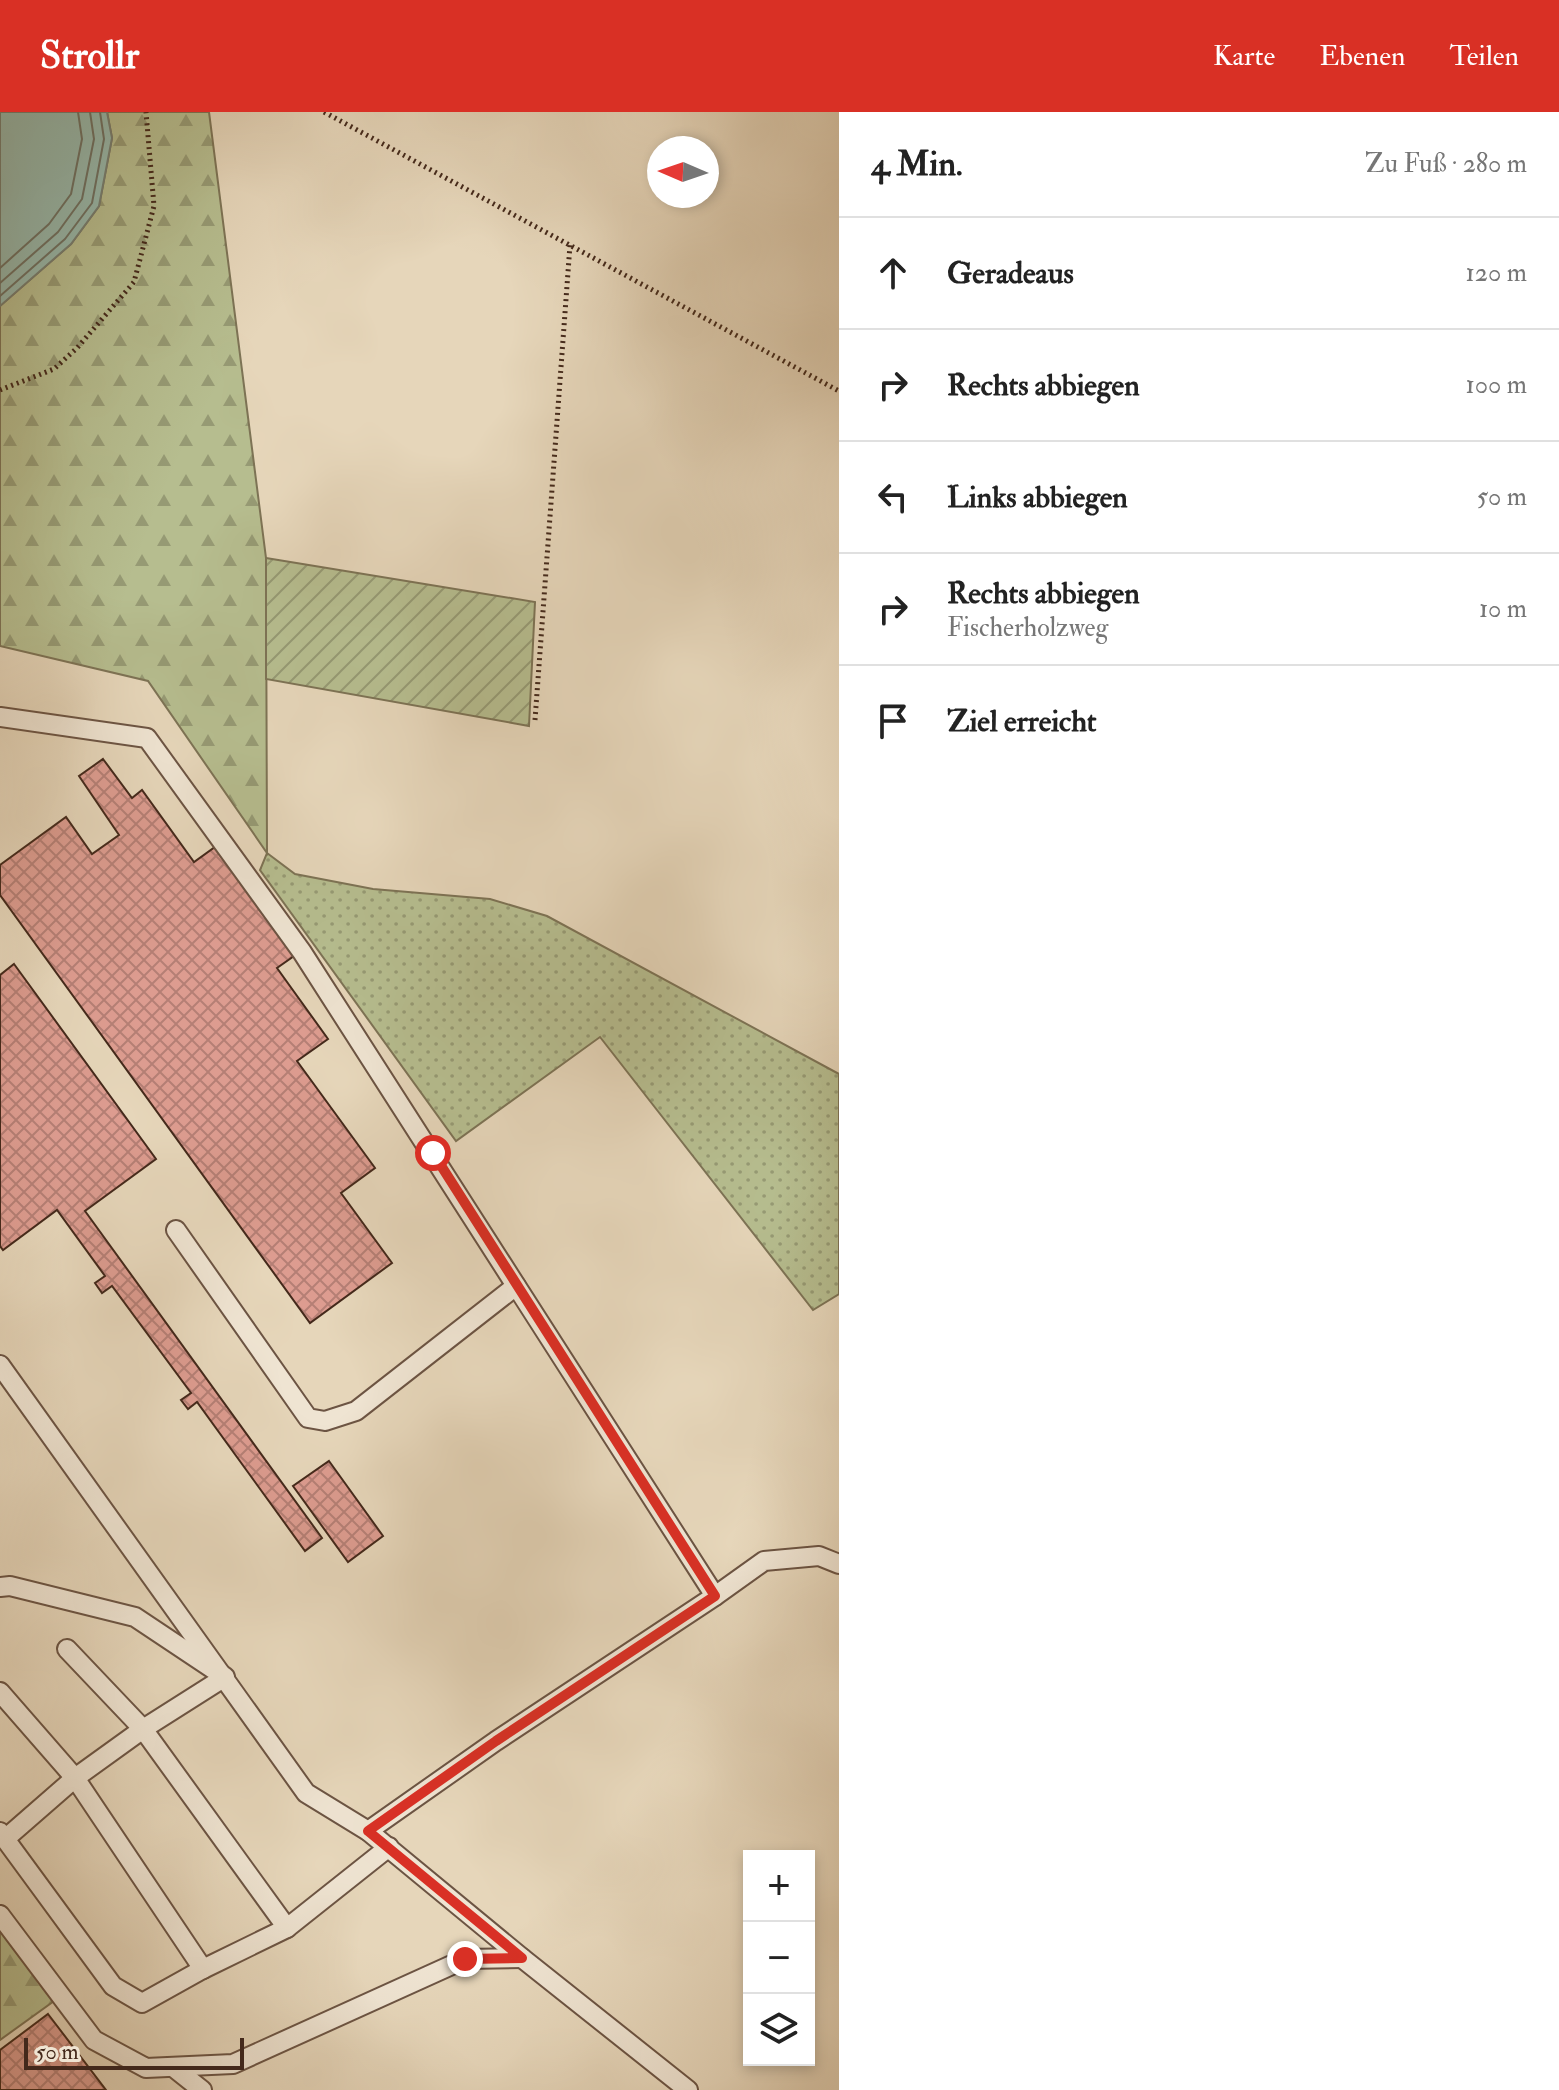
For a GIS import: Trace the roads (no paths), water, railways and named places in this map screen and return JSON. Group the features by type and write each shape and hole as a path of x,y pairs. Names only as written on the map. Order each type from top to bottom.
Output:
{"lane":[{"path":"0,717 147,738 302,952 715,1596"},
{"path":"176,1230 308,1418 325,1421 356,1411 516,1286"},
{"path":"0,1365 306,1793 389,1847 688,2090"},
{"path":"368,1831 764,1561 819,1556 839,1564"},
{"path":"0,1587 10,1586 135,1617 225,1677"},
{"path":"67,1649 143,1729 287,1928"},
{"path":"225,1677 143,1729 2,1835 113,1986 142,2003 287,1928 389,1847"},
{"path":"0,1692 75,1778 203,1969"},
{"path":"0,1915 94,2040 146,2068 233,2064 465,1959 522,1958"},
{"path":"173,2067 202,2090"}],"water":[{"path":"0,112 107,112 112,138 99,206 71,244 0,306"}]}
